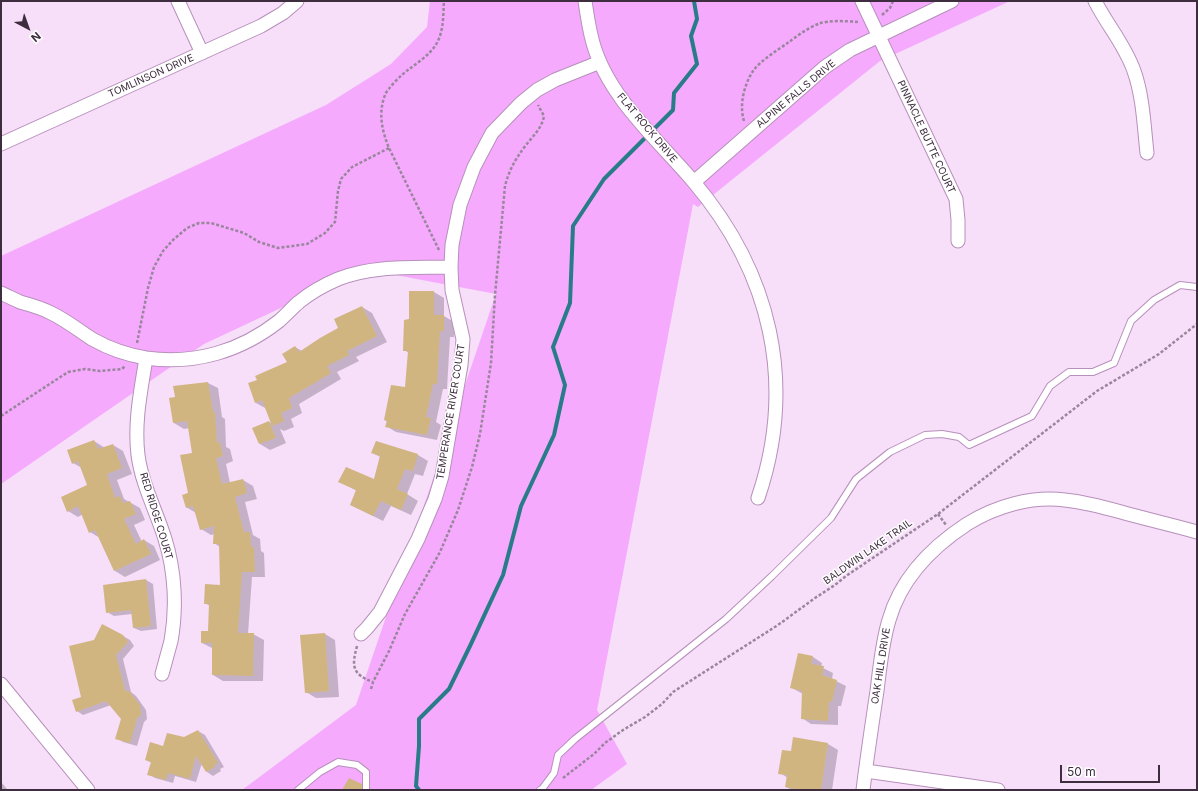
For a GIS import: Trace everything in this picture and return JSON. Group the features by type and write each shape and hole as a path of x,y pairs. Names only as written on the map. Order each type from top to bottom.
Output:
{"street":[{"path":"178,1 202,53"},
{"name":"TOMLINSON DRIVE","path":"1,144 273,20 297,1"},
{"name":"FLAT ROCK DRIVE","path":"585,1 593,43 600,62 620,96 643,126 694,182 734,238 748,265 760,295 769,325 775,362 776,388 775,426 770,457 758,498"},
{"name":"PINNACLE BUTTE COURT","path":"862,1 956,199 958,241"},
{"name":"ALPINE FALLS DRIVE","path":"694,182 825,67 850,50 952,1"},
{"path":"1095,1 1103,18 1126,51 1134,71 1139,89 1147,153"},
{"name":"TEMPERANCE RIVER COURT","path":"361,634 380,612 418,539 442,476 461,364 463,339 452,290 452,245 460,205 474,167 492,133 521,103 532,94 555,80 600,62"},
{"path":"1,293 49,312 93,339 114,349 140,357 171,360 194,359 240,346 280,320 299,302 316,290 337,279 360,272 383,269 451,267"},
{"name":"RED RIDGE COURT","path":"140,357 137,434 138,455 148,495 165,538 174,586 174,612 171,641 162,674"},
{"name":"OAK HILL DRIVE","path":"863,790 882,651 889,619 908,578 924,558 942,541 983,514 1017,503 1042,499 1085,503 1197,532"},
{"path":"1,684 88,790"},
{"path":"866,771 998,790"}],"lane":[{"path":"540,790 554,772 558,755 575,739 726,619 831,518 856,479 890,452 925,435 942,434 959,437 969,445 1032,416 1050,386 1069,372 1093,372 1114,363 1131,321 1154,300 1180,285 1197,287"},
{"path":"298,790 320,772 338,762 357,765 366,772 366,790"}],"path":[{"path":"444,1 442,29 436,46 422,60 407,71 385,93 381,114 383,133 389,148 438,248 451,267"},
{"path":"748,135 741,112 744,90 754,70 769,56 818,23 843,21 872,23 890,8 893,1"},
{"path":"371,689 405,614 440,552 458,510 472,467 480,434 491,363 495,295 505,186 509,170 514,161 539,129 544,116 532,94"},
{"path":"1,416 68,372 85,369 100,371 122,369 140,357 148,288 154,267 163,251 187,228 199,223 211,223 244,233 259,242 278,248 307,244 325,233 335,222 338,191 341,179 352,167 389,148"},
{"name":"BALDWIN LAKE TRAIL","path":"559,781 623,730 645,717 662,704 673,692 778,625 846,576 938,514 1097,392 1159,354 1197,324"},
{"path":"361,634 354,660 355,671 360,676 373,682"}],"shaded area":[{"path":"430,1 1010,1 880,61 698,207 693,204 597,710 627,764 591,790 242,790 356,705 496,294 364,269 204,344 1,484 1,256 326,105 391,64 427,27"}],"building":[{"path":"409,291 434,291 434,315 444,315 444,331 440,331 437,384 433,384 426,417 431,418 427,435 385,427 387,421 384,420 391,385 405,387 408,351 403,351 404,320 409,319"},
{"path":"362,306 377,336 347,351 349,355 327,366 331,373 289,398 292,408 281,413 284,421 272,426 262,400 255,403 248,383 257,380 255,376 287,362 282,354 295,346 299,352 338,328 334,319"},
{"path":"208,382 213,412 215,412 217,443 220,442 223,456 216,458 222,484 243,479 247,493 235,497 244,532 250,532 251,547 254,547 255,572 242,572 238,633 254,633 253,676 212,675 212,643 201,643 201,631 208,631 209,604 204,604 205,584 220,585 219,544 213,544 214,526 200,530 193,506 186,508 182,495 188,493 180,455 192,453 187,421 173,423 169,398 175,397 173,386"},
{"path":"269,421 276,438 259,444 252,428"},
{"path":"94,440 98,449 113,444 122,468 107,474 115,498 120,496 123,503 130,501 136,514 124,519 136,544 144,539 151,554 114,571 95,530 89,533 78,506 67,512 61,497 87,485 78,461 72,464 67,450"},
{"path":"376,441 418,454 413,471 405,469 397,489 408,494 401,510 381,501 373,516 350,505 356,490 338,482 346,467 374,479 380,456 371,453"},
{"path":"146,579 151,626 133,628 131,610 106,613 103,585"},
{"path":"102,624 123,635 128,642 116,655 125,691 129,691 140,705 141,715 137,718 130,743 115,739 121,719 106,701 76,712 72,700 81,697 69,646 94,640"},
{"path":"325,633 329,691 305,693 300,635"},
{"path":"798,653 813,656 811,664 824,666 822,675 837,680 832,702 829,701 828,721 801,719 802,691 790,688"},
{"path":"198,730 218,763 214,765 215,767 206,772 196,756 190,779 168,773 166,780 147,775 151,762 145,760 150,742 163,746 167,733 184,737"},
{"path":"793,737 828,743 821,790 800,790 785,787 787,775 778,774 782,750 791,751"},
{"path":"349,778 362,784 362,790 342,790"}],"waterway":[{"path":"419,790 416,786 419,746 419,719 449,689 470,646 503,575 521,506 554,435 565,385 553,347 570,303 573,226 604,179 673,110 674,93 697,64 691,36 697,19 694,1"}]}
